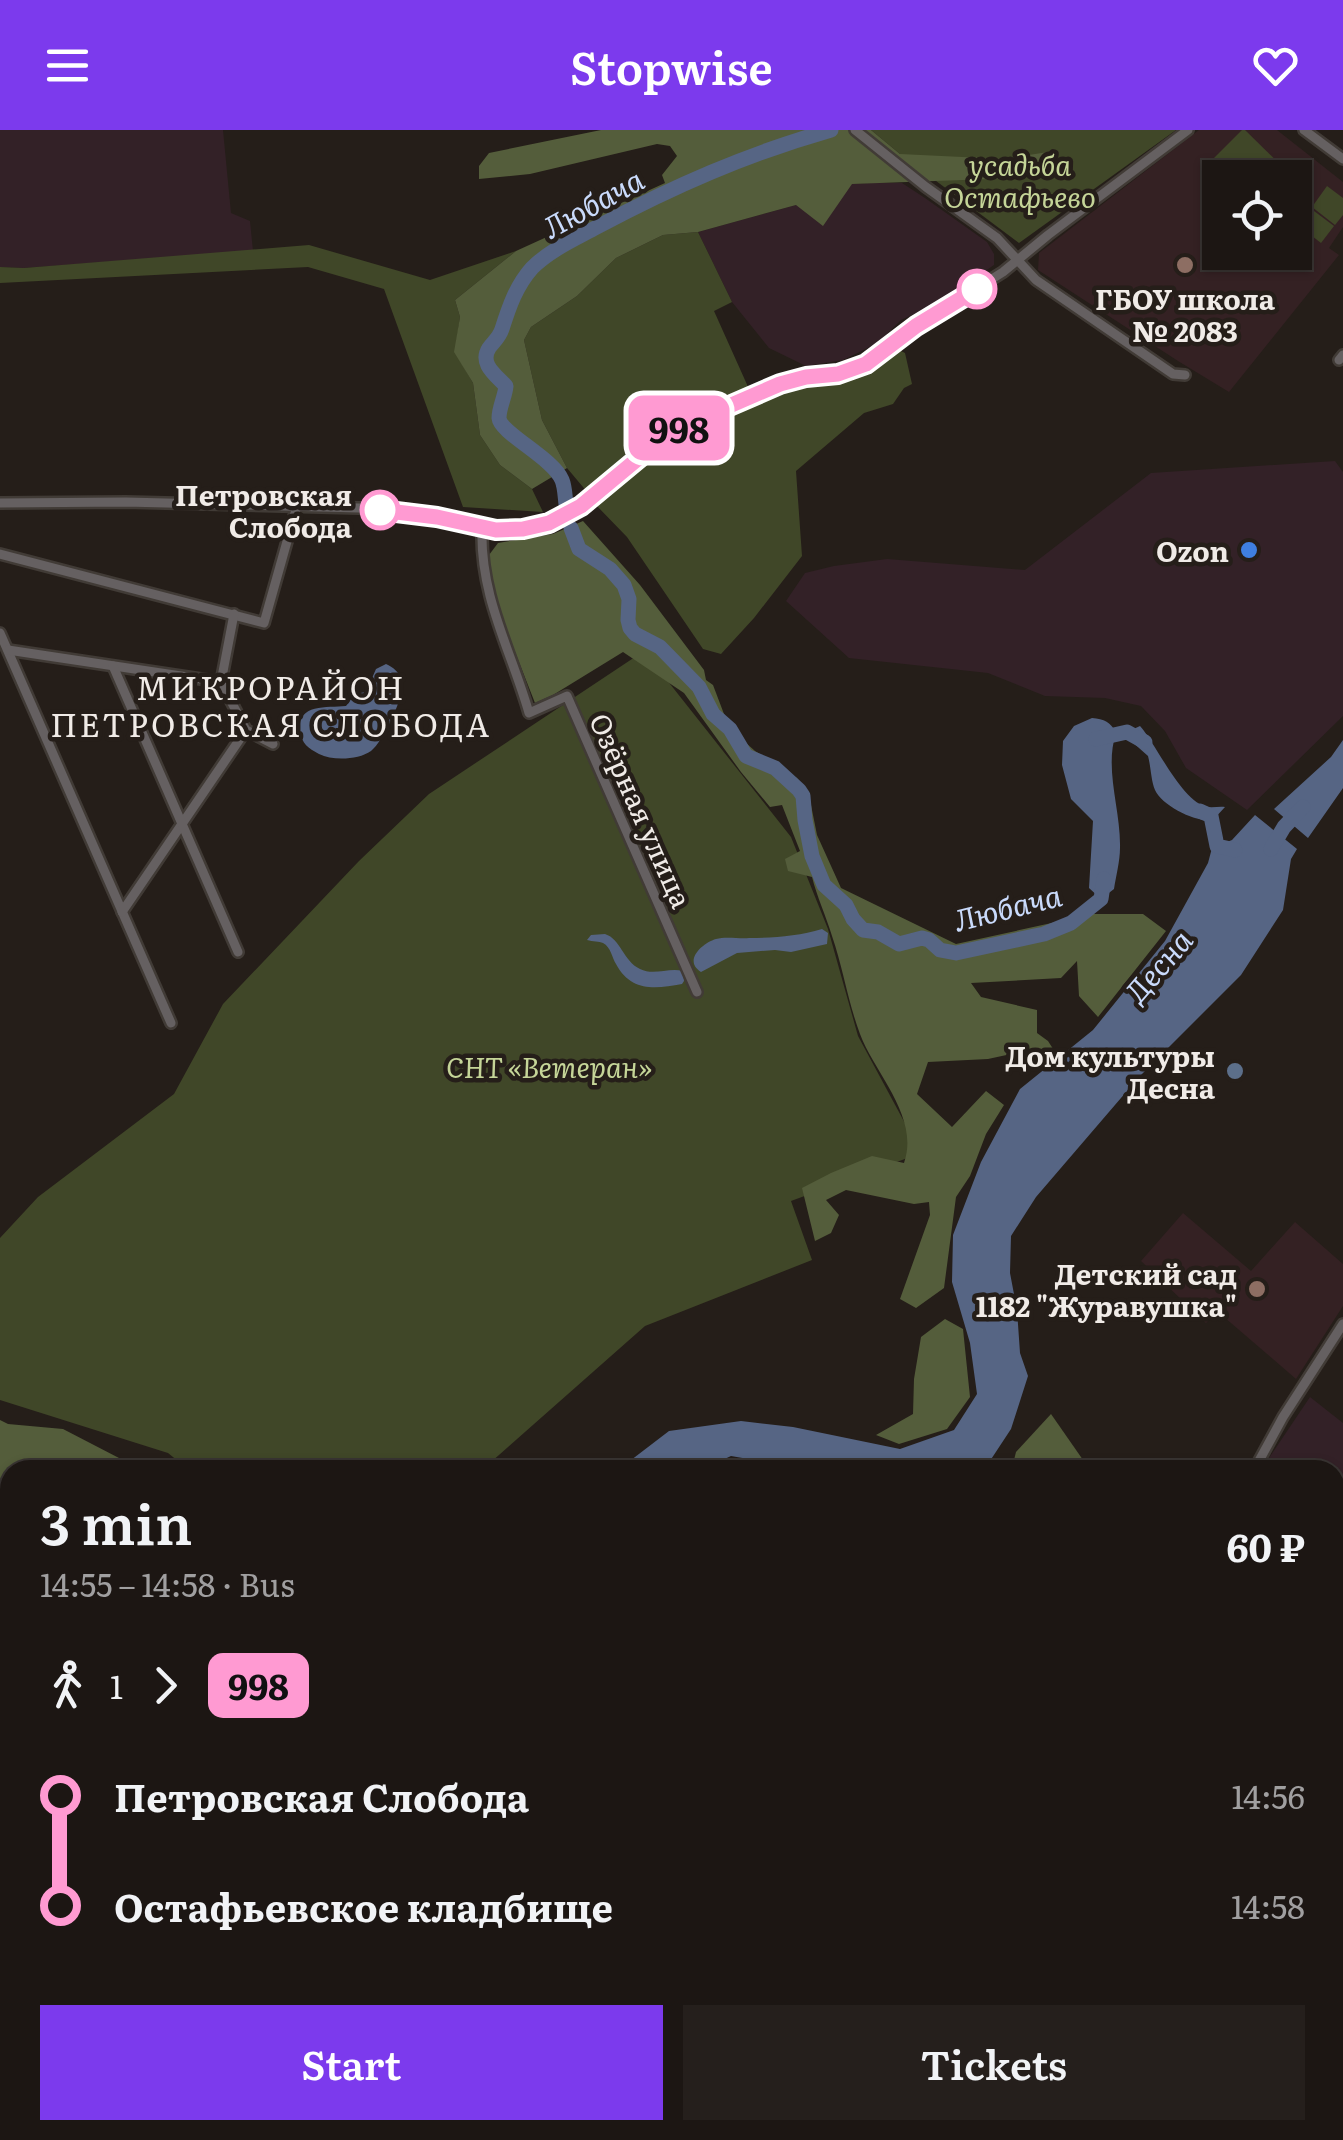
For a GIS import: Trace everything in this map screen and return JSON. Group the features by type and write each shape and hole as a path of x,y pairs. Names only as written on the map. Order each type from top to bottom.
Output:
{"street":[{"path":"855,130 997,238 1036,280 1173,374 1185,375"},
{"path":"0,503 359,508 437,517 482,529 523,529 560,519 676,429 780,384 838,374 866,364 908,332 1003,272 1188,130"},
{"path":"1304,130 1343,159"},
{"path":"0,554 264,623 296,506"},
{"name":"Озёрная улица","path":"482,529 484,578 494,618 530,713 567,696 697,992"},
{"path":"234,614 221,682 246,730 273,744"},
{"path":"0,633 171,1023"},
{"path":"8,650 221,682"},
{"path":"113,666 238,952"},
{"path":"122,912 246,730"},
{"path":"1259,1460 1343,1324"}],"shaded area":[{"path":"0,130 223,130 231,213 250,221 253,251 0,267"},
{"name":"ГБОУ школа № 2083","path":"1199,130 1277,130 1343,182 1343,227 1329,248 1339,255 1229,392 1038,270 1039,253"},
{"path":"902,183 987,242 994,254 994,265 938,303 901,320 878,343 843,360 806,366 769,348 732,302 698,232 796,205 851,184"},
{"path":"1335,461 1343,472 1343,716 1247,810 1186,768 1165,731 1141,706 1105,698 1045,696 988,673 849,658 786,601 805,573 887,559 1025,570 1151,473"},
{"name":"Детский сад 1182 \"Журавушка\"","path":"1183,1213 1251,1271 1295,1222 1343,1264 1343,1306 1296,1379 1217,1311 1206,1323 1141,1261"},
{"path":"1310,1397 1343,1423 1343,1460 1268,1460"}],"green space":[{"path":"601,130 871,130 900,154 1004,159 1048,152 1056,167 1020,178 852,184 823,226 796,205 698,232 663,235 616,258 577,296 531,327 524,340 542,420 567,468 532,489 500,465 480,435 473,383 454,352 460,317 455,300 516,251 665,183 662,175 677,156 670,146 657,144 530,174 479,179 479,166 489,153"},
{"name":"усадьба Остафьево","path":"871,130 1176,130 1019,243"},
{"path":"1245,130 1276,160 1212,160"},
{"path":"1327,186 1343,198 1343,215 1335,225 1312,207"},
{"path":"1312,210 1334,226 1321,243 1312,236"},
{"path":"698,232 732,302 714,311 749,389 673,424 588,493 567,468 542,420 524,340 531,327 577,296 616,258 663,235"},
{"path":"309,245 430,280 516,251 455,300 460,317 455,352 473,383 480,435 500,465 532,489 543,512 463,507 384,289 308,267 0,283 0,267"},
{"path":"899,350 905,353 912,384 904,388 893,404 864,413 796,471 802,556 721,654 703,649 627,537 595,504 662,447 701,424 796,385 860,374"},
{"path":"583,521 640,585 704,670 737,735 797,778 809,795 817,835 841,888 956,944 1093,914 1143,914 1166,931 1098,1017 1079,996 1077,961 1061,978 971,983 981,997 1037,1010 1037,1033 1057,1055 1048,1065 1030,1050 988,1059 928,1062 917,1094 952,1127 986,1091 1004,1105 956,1197 944,1288 916,1308 900,1299 930,1215 929,1202 914,1204 846,1190 826,1200 839,1215 831,1233 815,1241 802,1188 872,1156 904,1163 906,1129 894,1096 860,1034 812,877 788,871 785,859 800,851 782,805 770,807 684,693 623,652 535,703 500,614 486,559 498,543 553,534"},
{"name":"СНТ «Ветеран»","path":"644,651 791,837 828,929 858,1036 921,1153 791,1201 812,1260 645,1326 493,1460 177,1460 168,1453 0,1400 0,1238 38,1197 174,1094 223,1004 359,861 429,794"},
{"path":"945,1319 963,1329 970,1397 947,1429 899,1444 876,1435 913,1414 921,1337"},
{"path":"1051,1414 1083,1460 1014,1460 1016,1452"},
{"path":"0,1420 63,1429 121,1460 0,1460"}],"water":[{"path":"386,664 402,680 401,696 371,751 353,758 338,758 319,754 306,745 300,731 303,716 315,709 346,706 355,694 366,692 376,669"},
{"path":"1092,718 1107,722 1116,733 1112,775 1120,853 1114,889 1101,899 1089,888 1093,821 1071,799 1062,765 1063,741 1074,726"},
{"path":"1140,726 1189,795 1208,807 1225,807 1213,820 1189,816 1159,796 1148,756 1130,740 1127,732"},
{"path":"1343,740 1343,788 1308,838 1274,809 1331,757"},
{"path":"1255,815 1297,849 1291,859 1283,910 1241,975 1139,1077 1036,1197 1011,1236 1010,1273 1020,1353 1028,1376 1011,1429 991,1460 754,1460 731,1456 722,1460 631,1460 669,1431 741,1421 793,1427 900,1449 954,1430 977,1394 970,1343 952,1282 953,1235 981,1162 1020,1089 1093,1030 1165,941 1208,863 1212,848 1232,840"},
{"path":"822,929 828,933 827,944 791,952 737,953 701,972 694,963 700,948 716,939 786,936"},
{"path":"605,934 640,969 683,971 684,981 653,987 629,980 606,945 587,940 591,935"}],"waterway":[{"name":"Любача","path":"566,504 557,472 502,424 499,414 506,386 486,359 526,275 563,245 654,198 740,160 831,130"},
{"name":"Любача","path":"571,528 579,549 610,569 624,585 629,599 628,620 635,634 660,647 699,687 713,714 730,729 746,756 775,768 799,790 812,856 824,885 846,905 863,930 878,932 899,944 922,938 940,950 956,953 1044,934 1071,923 1101,899 1104,879"},
{"name":"Любача","path":"1096,739 1127,732 1145,742"},
{"name":"Десна","path":"1271,849 1303,807"},
{"name":"Любача","path":"1200,811 1211,816 1217,846 1235,850"}],"bus line":[{"name":"998","path":"380,510 496,530 537,527 560,519 676,429 780,384 838,374 866,364 916,326 977,289"}],"place":[{"name":"ГБОУ школа № 2083","path":"1185,265"},
{"name":"Петровская Слобода","path":"380,510"},
{"name":"Ozon","path":"1249,550"},
{"name":"Дом культуры Десна","path":"1235,1071"},
{"name":"Детский сад 1182 \"Журавушка\"","path":"1257,1289"}],"district":[{"name":"МИКРОРАЙОН ПЕТРОВСКАЯ СЛОБОДА","path":"271,704"}]}
